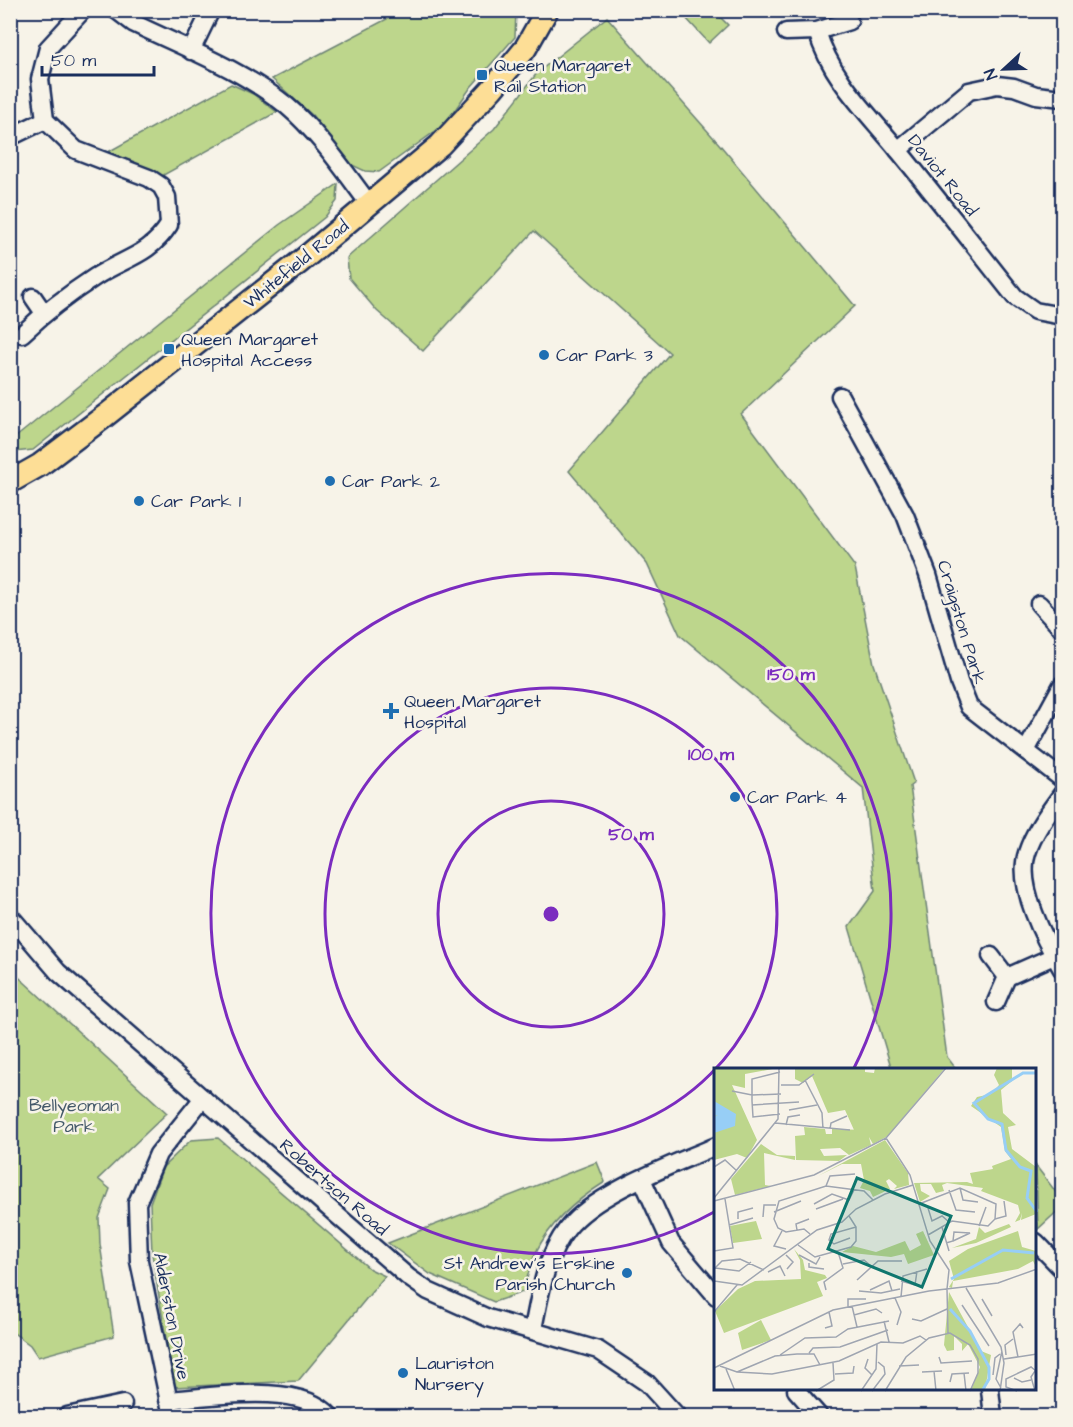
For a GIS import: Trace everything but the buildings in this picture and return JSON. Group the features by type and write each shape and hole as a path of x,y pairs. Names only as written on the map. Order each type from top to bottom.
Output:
{"main road":[{"name":"Whitefield Road","path":"11,479 40,465 105,416 370,205 460,125 525,49 547,10"}],"street":[{"path":"22,334 44,313 96,276 152,247 169,225 170,210 161,186 149,178 76,150 45,120 40,79 48,48 83,10"},
{"path":"116,10 134,23 258,85 288,107 314,135 370,205"},
{"path":"191,51 212,10"},
{"path":"786,32 817,31 849,21"},
{"name":"Daviot Road","path":"817,31 824,53 838,79 898,150 1015,297 1035,311 1062,316"},
{"path":"898,150 969,91 997,85 1014,87 1036,95 1062,98"},
{"path":"10,137 45,120"},
{"path":"33,297 44,313"},
{"name":"Craigston Park","path":"840,396 905,515 928,574 958,682 969,707 1062,779"},
{"path":"1039,604 1062,627"},
{"path":"1026,751 1062,685"},
{"path":"996,1002 1007,977 1058,962 1029,903 1026,855 1039,826 1062,794"},
{"name":"Robertson Road","path":"10,916 58,972 408,1277 428,1291 488,1318 598,1350 647,1383 677,1416"},
{"path":"991,956 1007,977"},
{"name":"Alderston Drive","path":"172,1416 140,1261 137,1203 158,1154 203,1098"},
{"path":"532,1329 548,1263 567,1229 591,1207 642,1179 714,1147"},
{"path":"642,1179 671,1244 714,1294"},
{"path":"1037,1244 1062,1269"},
{"path":"798,1391 819,1416"},
{"path":"990,1391 993,1416"},
{"path":"168,1400 284,1394 306,1399 330,1416"},
{"path":"66,1416 92,1414 123,1404"}],"green space":[{"path":"692,10 714,11 728,25 709,43 685,17"},
{"path":"402,11 516,11 515,37 471,87 445,124 379,172 365,171 352,165 312,115 272,79"},
{"path":"607,17 720,145 855,306 741,414 855,567 874,664 914,783 910,786 947,1057 955,1068 891,1068 849,927 875,891 863,788 680,635 647,564 569,471 670,353 534,231 423,351 377,311 349,278 347,258 494,129 537,73"},
{"path":"231,84 253,94 277,112 160,177 108,152"},
{"path":"338,184 337,201 325,217 33,450 14,452 11,449 11,441 279,225"},
{"name":"Bellyeoman Park","path":"11,970 167,1113 98,1179 110,1189 99,1218 100,1244 114,1336 38,1357 30,1345 11,1331"},
{"path":"218,1138 370,1269 385,1276 298,1381 174,1387 152,1254 150,1203 163,1167 191,1140"},
{"path":"597,1162 605,1182 575,1204 549,1231 534,1257 523,1292 494,1302 430,1274 388,1243"},
{"path":"1037,1167 1062,1200 1062,1207 1038,1229"}],"place":[{"name":"Queen Margaret Rail Station","path":"482,75"},
{"name":"Queen Margaret Hospital Access","path":"169,349"},
{"name":"Car Park 3","path":"544,355"},
{"name":"Car Park 2","path":"330,481"},
{"name":"Car Park 1","path":"139,501"},
{"name":"Queen Margaret Hospital","path":"391,711"},
{"name":"Car Park 4","path":"735,797"},
{"name":"St Andrew's Erskine Parish Church","path":"627,1273"},
{"name":"Lauriston Nursery","path":"403,1373"}]}
